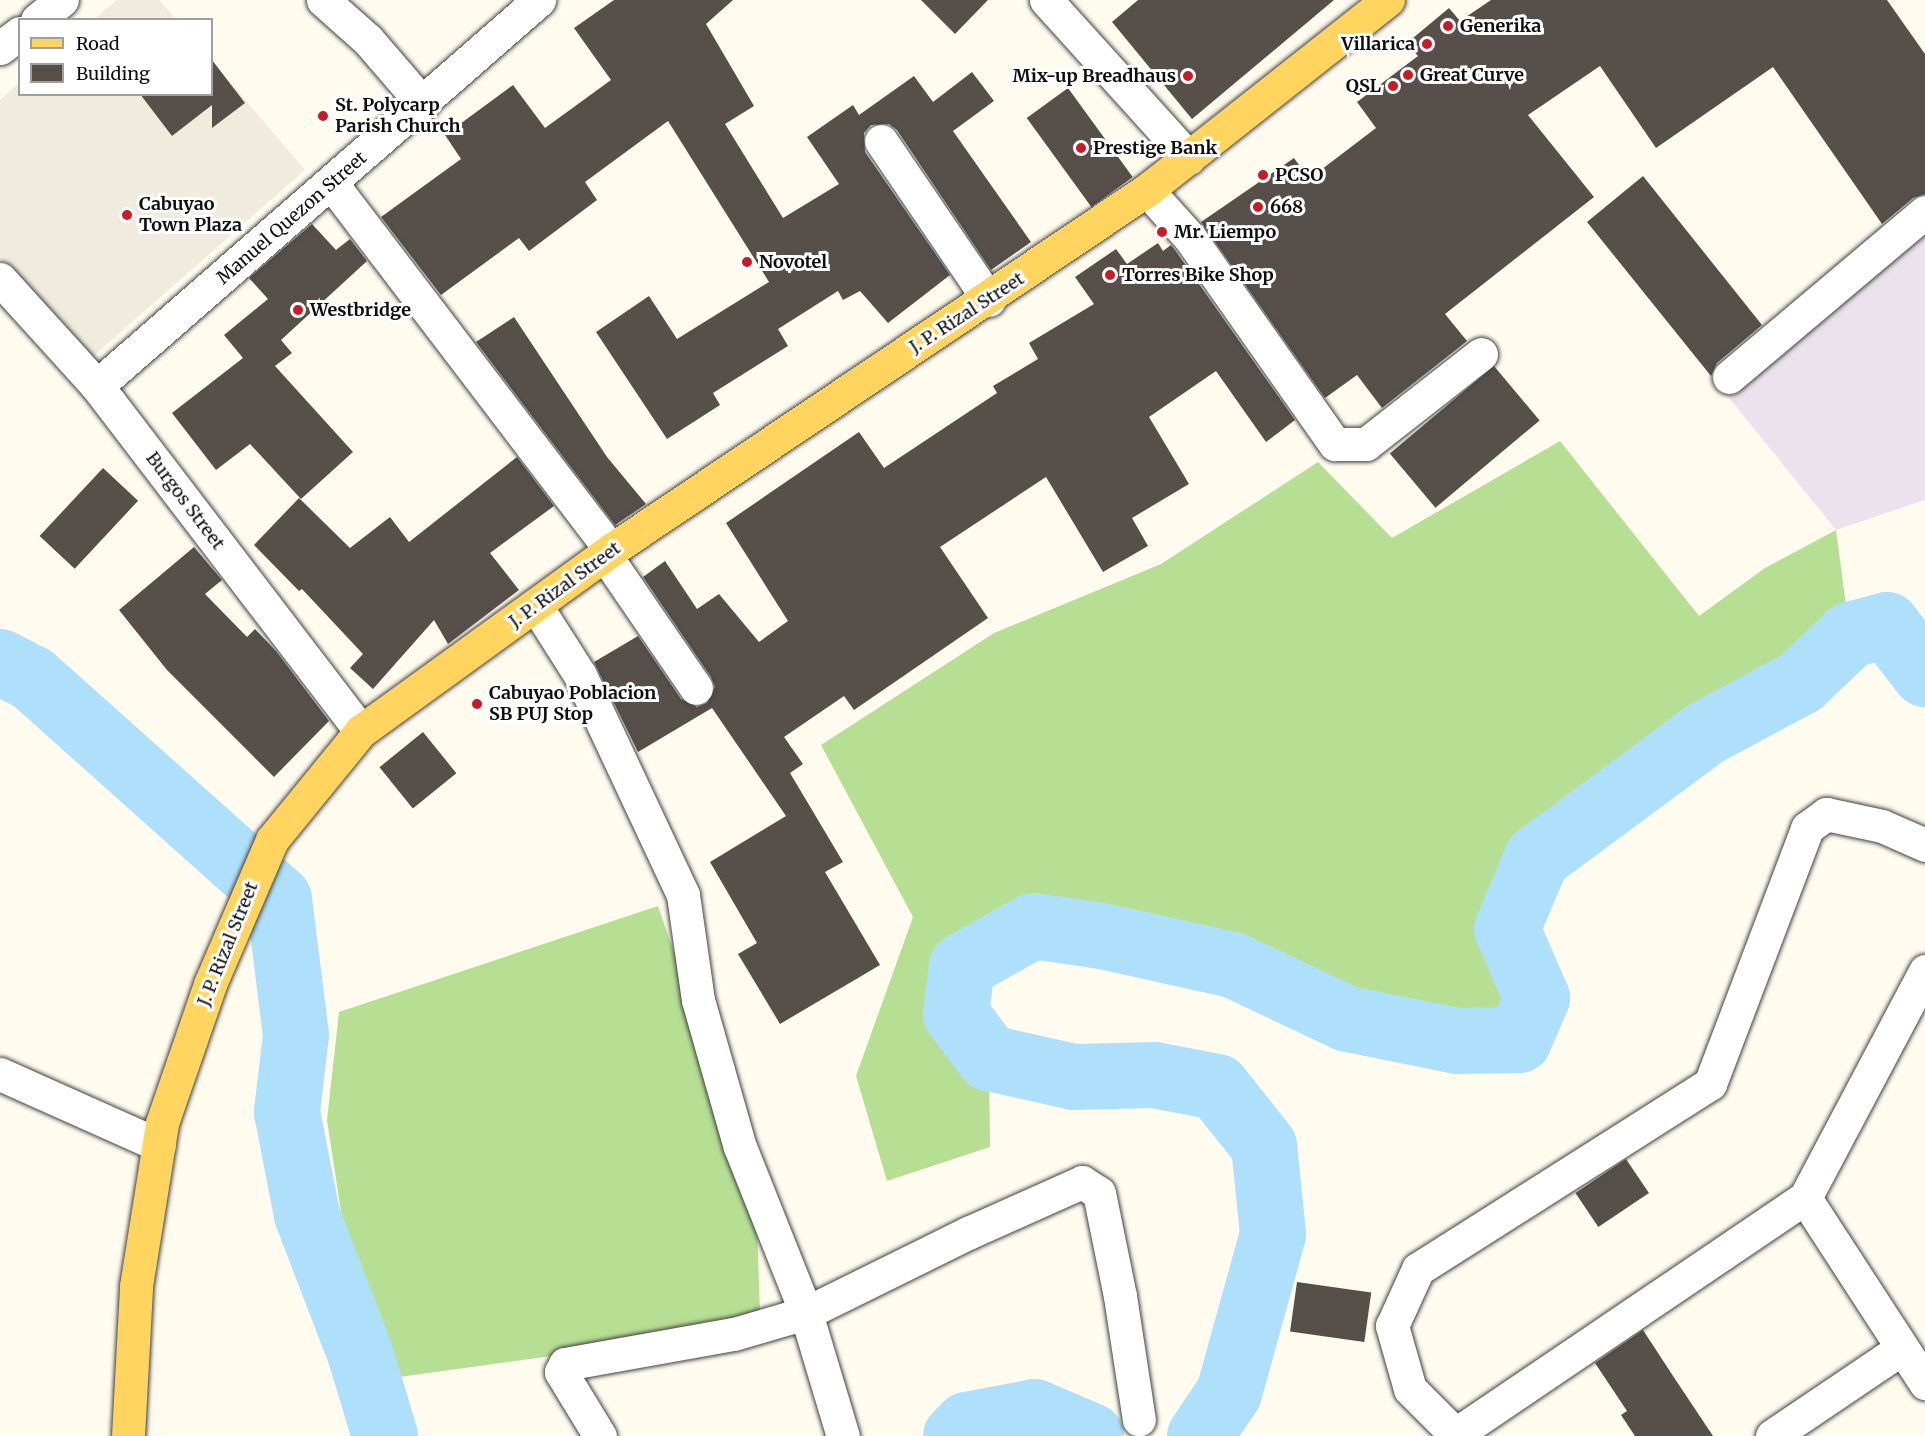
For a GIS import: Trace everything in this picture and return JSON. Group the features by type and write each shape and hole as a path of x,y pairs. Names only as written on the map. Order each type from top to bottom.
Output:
{"main road":[{"name":"J. P. Rizal Street","path":"128,1436 136,1286 162,1123 210,984 272,840 361,731 608,553 989,300 1147,190 1388,0"}],"street":[{"path":"40,18 62,0"},
{"path":"323,0 368,40 423,104"},
{"name":"Manuel Quezon Street","path":"97,386 332,184 539,0"},
{"path":"1046,0 1189,158"},
{"path":"0,48 18,34"},
{"path":"881,141 989,300"},
{"path":"332,184 608,553 696,688"},
{"path":"1147,190 1190,238 1335,444 1366,444 1481,354"},
{"path":"1729,378 1925,212"},
{"name":"Burgos Street","path":"0,279 97,386 361,731"},
{"path":"536,606 580,675 683,895 698,1000 740,1147 806,1313 843,1436"},
{"path":"1925,845 1882,826 1827,814 1807,828 1710,1084 1418,1269 1392,1326 1410,1389 1454,1435 1805,1198 1925,971"},
{"path":"0,1074 159,1145"},
{"path":"600,1436 561,1372 565,1364 734,1335 806,1313 968,1233 1082,1182 1099,1193 1120,1296 1139,1420"},
{"path":"1805,1198 1925,1383"},
{"path":"1773,1436 1901,1349"}],"shaded area":[{"path":"117,0 159,0 175,18 95,18"},
{"name":"Cabuyao Town Plaza","path":"213,62 305,170 89,360 0,259 0,100 18,84 18,96 213,96"},
{"path":"1925,216 1925,500 1836,530 1721,388"}],"green space":[{"path":"1560,441 1699,616 1765,568 1836,530 1850,635 1801,682 1706,733 1537,858 1508,929 1537,998 1519,1040 1457,1041 1348,1019 1233,965 1103,936 1033,926 962,966 956,1014 989,1058 990,1147 887,1181 856,1076 913,917 821,745 994,633 1161,564 1318,462 1392,538"},
{"path":"658,906 692,1004 757,1225 760,1314 750,1329 392,1378 349,1264 327,1120 339,1012"}],"building":[{"path":"614,0 733,0 706,24 754,106 725,124 783,218 839,184 807,137 853,105 859,115 914,76 933,102 972,72 994,101 953,131 1031,242 991,270 897,130 889,124 871,125 864,133 865,152 950,275 888,323 860,291 843,300 838,291 778,329 788,346 713,393 720,405 667,439 596,332 649,296 677,339 769,282 668,121 585,182 597,200 529,251 519,238 441,295 381,217 461,159 445,135 513,85 545,128 611,80 574,28"},
{"path":"921,0 988,0 955,34"},
{"path":"1138,0 1334,0 1192,119 1112,22"},
{"path":"1491,0 1887,0 1925,54 1925,194 1913,198 1882,224 1773,67 1656,148 1600,66 1528,115 1594,197 1445,314 1467,341 1382,408 1357,375 1325,398 1201,222 1294,158 1309,179 1376,128 1357,102 1418,56 1407,43 1449,8 1460,21"},
{"path":"213,61 245,103 212,128 212,105 172,136 142,96 213,96"},
{"name":"Prestige Bank","path":"1068,88 1133,177 1091,207 1027,118"},
{"path":"1643,176 1762,325 1717,363 1711,376 1587,222"},
{"path":"312,224 336,250 350,239 367,261 281,340 292,353 275,366 353,452 301,499 250,444 216,470 172,413 243,358 224,335 268,299 249,278"},
{"path":"1158,243 1163,251 1171,245 1175,250 1295,420 1266,442 1216,371 1149,417 1189,484 1132,518 1148,546 1103,572 1046,477 940,547 988,618 854,710 844,696 784,737 803,764 790,773 843,862 825,872 880,965 780,1024 738,954 757,943 710,862 786,816 712,708 638,752 594,662 638,636 681,699 697,707 707,703 715,687 711,677 643,577 665,561 697,609 719,594 759,642 788,621 726,523 859,432 884,468 997,393 993,386 1038,359 1029,343 1094,304 1075,277 1116,249 1127,264"},
{"path":"514,317 607,457 646,504 615,525 476,342"},
{"path":"1494,366 1540,420 1435,508 1390,453"},
{"path":"517,457 554,506 490,553 519,590 448,644 434,620 373,689 350,668 363,654 302,589 299,591 254,545 299,498 350,548 390,517 409,542"},
{"path":"103,468 138,501 75,569 40,536"},
{"path":"194,547 222,580 205,594 247,637 255,629 276,651 329,721 274,777 167,670 119,610"},
{"path":"423,732 456,773 413,808 379,767"},
{"path":"1626,1159 1649,1193 1598,1227 1575,1193"},
{"path":"1297,1282 1371,1292 1364,1342 1290,1332"},
{"path":"1643,1330 1713,1436 1635,1436 1621,1415 1627,1411 1595,1363"}],"waterway":[{"path":"1200,1436 1229,1393 1273,1234 1264,1146 1217,1087 1154,1075 1074,1077 989,1058 956,1014 962,966 1033,926 1102,936 1233,965 1348,1019 1457,1041 1519,1040 1537,998 1507,929 1537,858 1706,733 1801,682 1850,635 1887,625 1925,674"},
{"path":"0,662 32,678 279,899 296,1035 287,1112 307,1215 360,1353 385,1436"},
{"path":"956,1436 967,1425 1035,1412 1091,1436"}],"place":[{"name":"Generika","path":"1448,26"},
{"name":"Villarica","path":"1427,44"},
{"name":"Great Curve","path":"1408,75"},
{"name":"Mix-up Breadhaus","path":"1188,76"},
{"name":"QSL","path":"1393,86"},
{"name":"St. Polycarp Parish Church","path":"323,116"},
{"name":"Prestige Bank","path":"1081,148"},
{"name":"PCSO","path":"1263,175"},
{"name":"668","path":"1258,207"},
{"name":"Cabuyao Town Plaza","path":"127,215"},
{"name":"Mr. Liempo","path":"1162,232"},
{"name":"Novotel","path":"747,262"},
{"name":"Torres Bike Shop","path":"1110,275"},
{"name":"Westbridge","path":"298,310"},
{"name":"Cabuyao Poblacion SB PUJ Stop","path":"477,704"}]}
